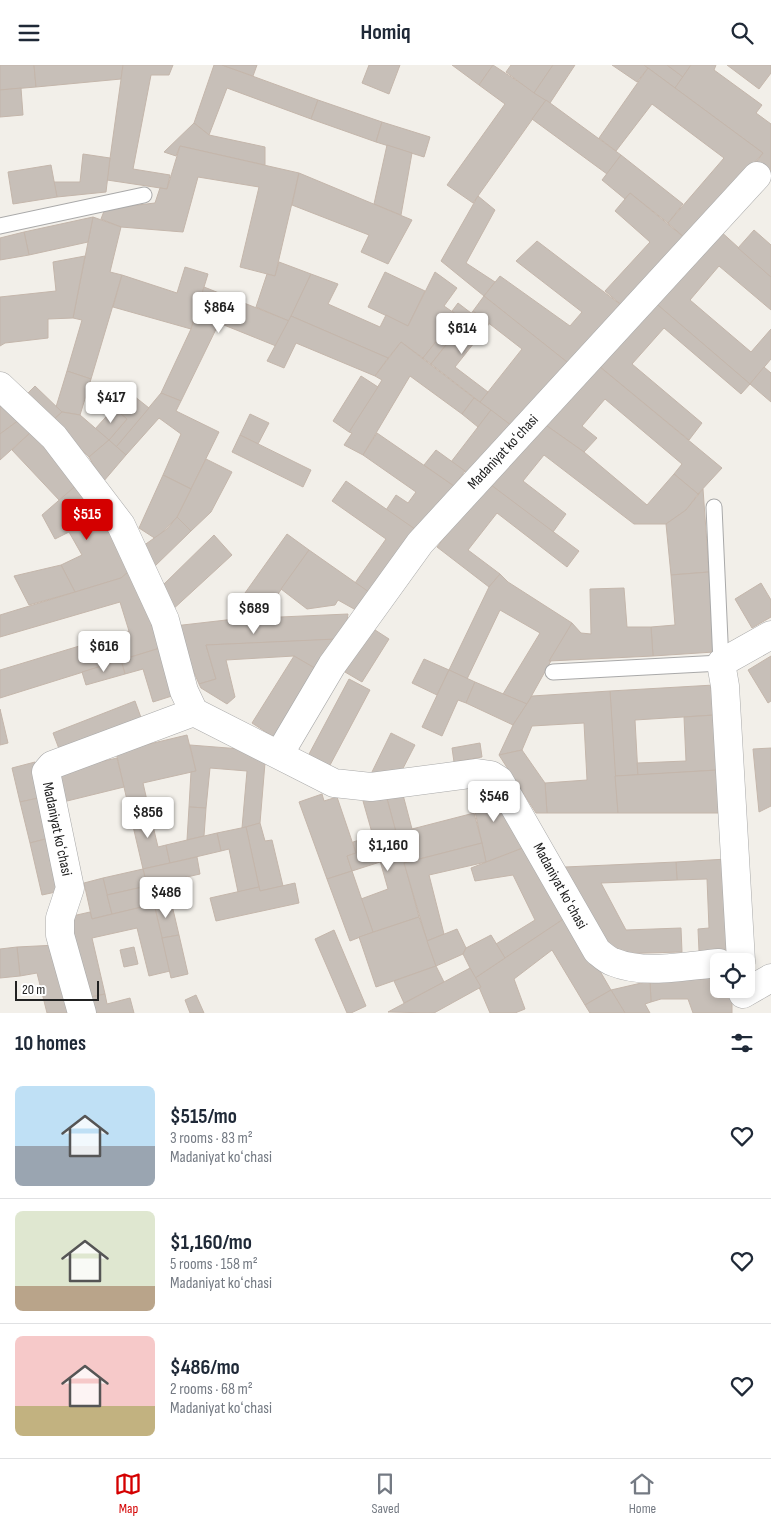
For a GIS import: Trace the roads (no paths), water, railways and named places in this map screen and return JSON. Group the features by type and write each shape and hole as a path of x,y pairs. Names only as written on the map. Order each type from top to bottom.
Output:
{"street":[{"name":"Madaniyat koʻchasi","path":"280,753 332,665 420,543 757,176"},
{"path":"0,386 54,437 121,525 165,620 184,691 194,712"},
{"path":"741,953 725,686 721,663 771,635"},
{"name":"Madaniyat koʻchasi","path":"82,1013 60,935 60,917 70,888 46,772 52,765 194,712 226,730 280,753 302,767 334,783 371,787 477,773 490,775 499,780 597,951 611,962 624,966 653,968 710,964"},
{"path":"743,999 771,978"}],"lane":[{"path":"0,226 144,195"},
{"path":"553,672 721,663 714,507"}]}
